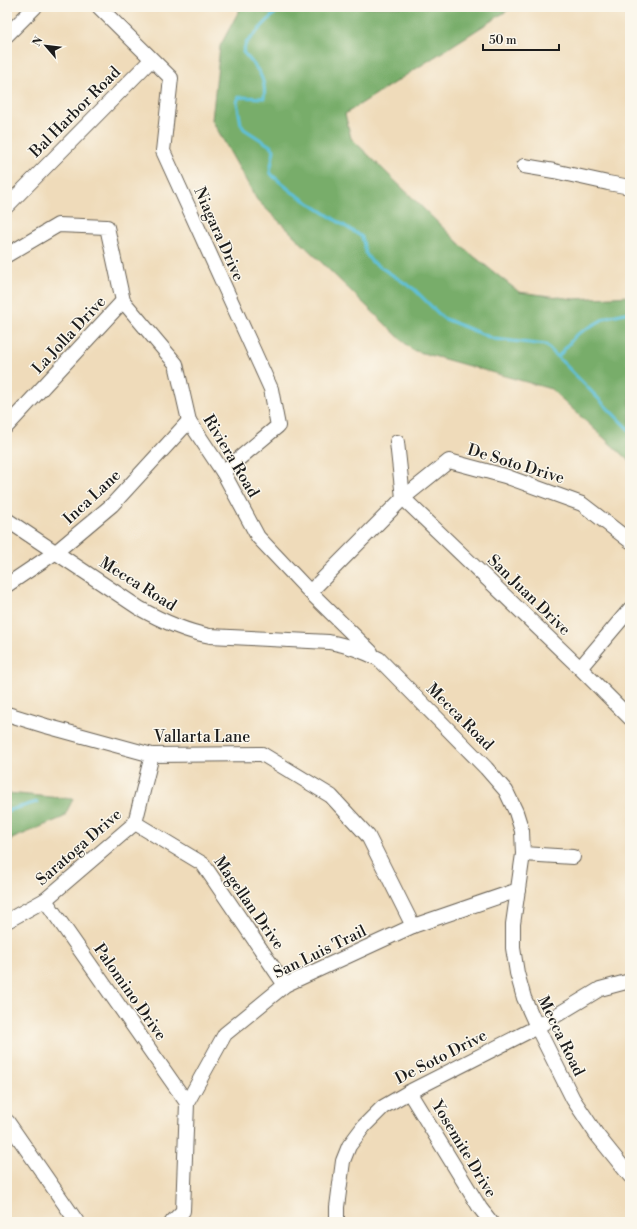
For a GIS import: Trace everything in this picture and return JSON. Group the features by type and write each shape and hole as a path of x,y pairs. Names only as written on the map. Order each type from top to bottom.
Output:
{"street":[{"path":"7,34 35,7"},
{"name":"Niagara Drive","path":"99,7 151,60 171,78 163,151 271,389 278,426 223,472"},
{"name":"Bal Harbor Road","path":"7,206 151,60"},
{"path":"524,166 554,171 608,184 630,187"},
{"name":"Riviera Road","path":"7,255 58,225 107,228 123,301 176,364 189,421 223,472 258,537 310,592 379,659"},
{"name":"La Jolla Drive","path":"7,426 123,301"},
{"name":"Inca Lane","path":"7,585 56,552 112,505 189,421"},
{"path":"397,442 403,498"},
{"name":"De Soto Drive","path":"310,592 403,498 448,462 505,476 582,504 630,541"},
{"name":"San Juan Drive","path":"403,498 630,718"},
{"name":"Mecca Road","path":"7,520 156,618 192,633 210,636 329,642 346,645 361,650 379,659 486,768 506,791 516,812 522,831 523,854 513,924 513,948 517,973 524,998 573,1099 597,1135 629,1173"},
{"path":"580,668 630,608"},
{"name":"Vallarta Lane","path":"7,714 152,755 262,754 331,796 368,836 413,926"},
{"name":"Saratoga Drive","path":"7,921 45,900 135,824 152,755"},
{"name":"Magellan Drive","path":"135,824 203,864 285,985"},
{"path":"523,854 573,857"},
{"name":"San Luis Trail","path":"172,1222 183,1211 187,1102 225,1034 285,985 413,926 518,890"},
{"name":"Palomino Drive","path":"45,900 187,1102"},
{"name":"De Soto Drive","path":"338,1222 337,1207 343,1161 349,1146 364,1126 383,1107 409,1092 537,1027 600,989 630,981"},
{"name":"Yosemite Drive","path":"409,1092 480,1208 491,1222"},
{"path":"7,1121 77,1222"}],"green space":[{"path":"241,7 513,7 345,114 351,138 466,250 519,292 574,299 630,296 630,462 551,389 412,350 257,200 212,120 220,46"},
{"path":"7,793 73,799 64,817 7,841"}],"waterway":[{"path":"282,7 246,43 243,52 256,67 262,78 264,84 264,98 239,97 237,102 241,124 244,129 272,147 274,150 270,172 273,176 292,192 362,237 366,254 371,261 414,289 443,318 494,339 546,345 630,431"},
{"path":"558,357 576,335 607,317 630,312"},
{"path":"7,811 37,802"}]}
